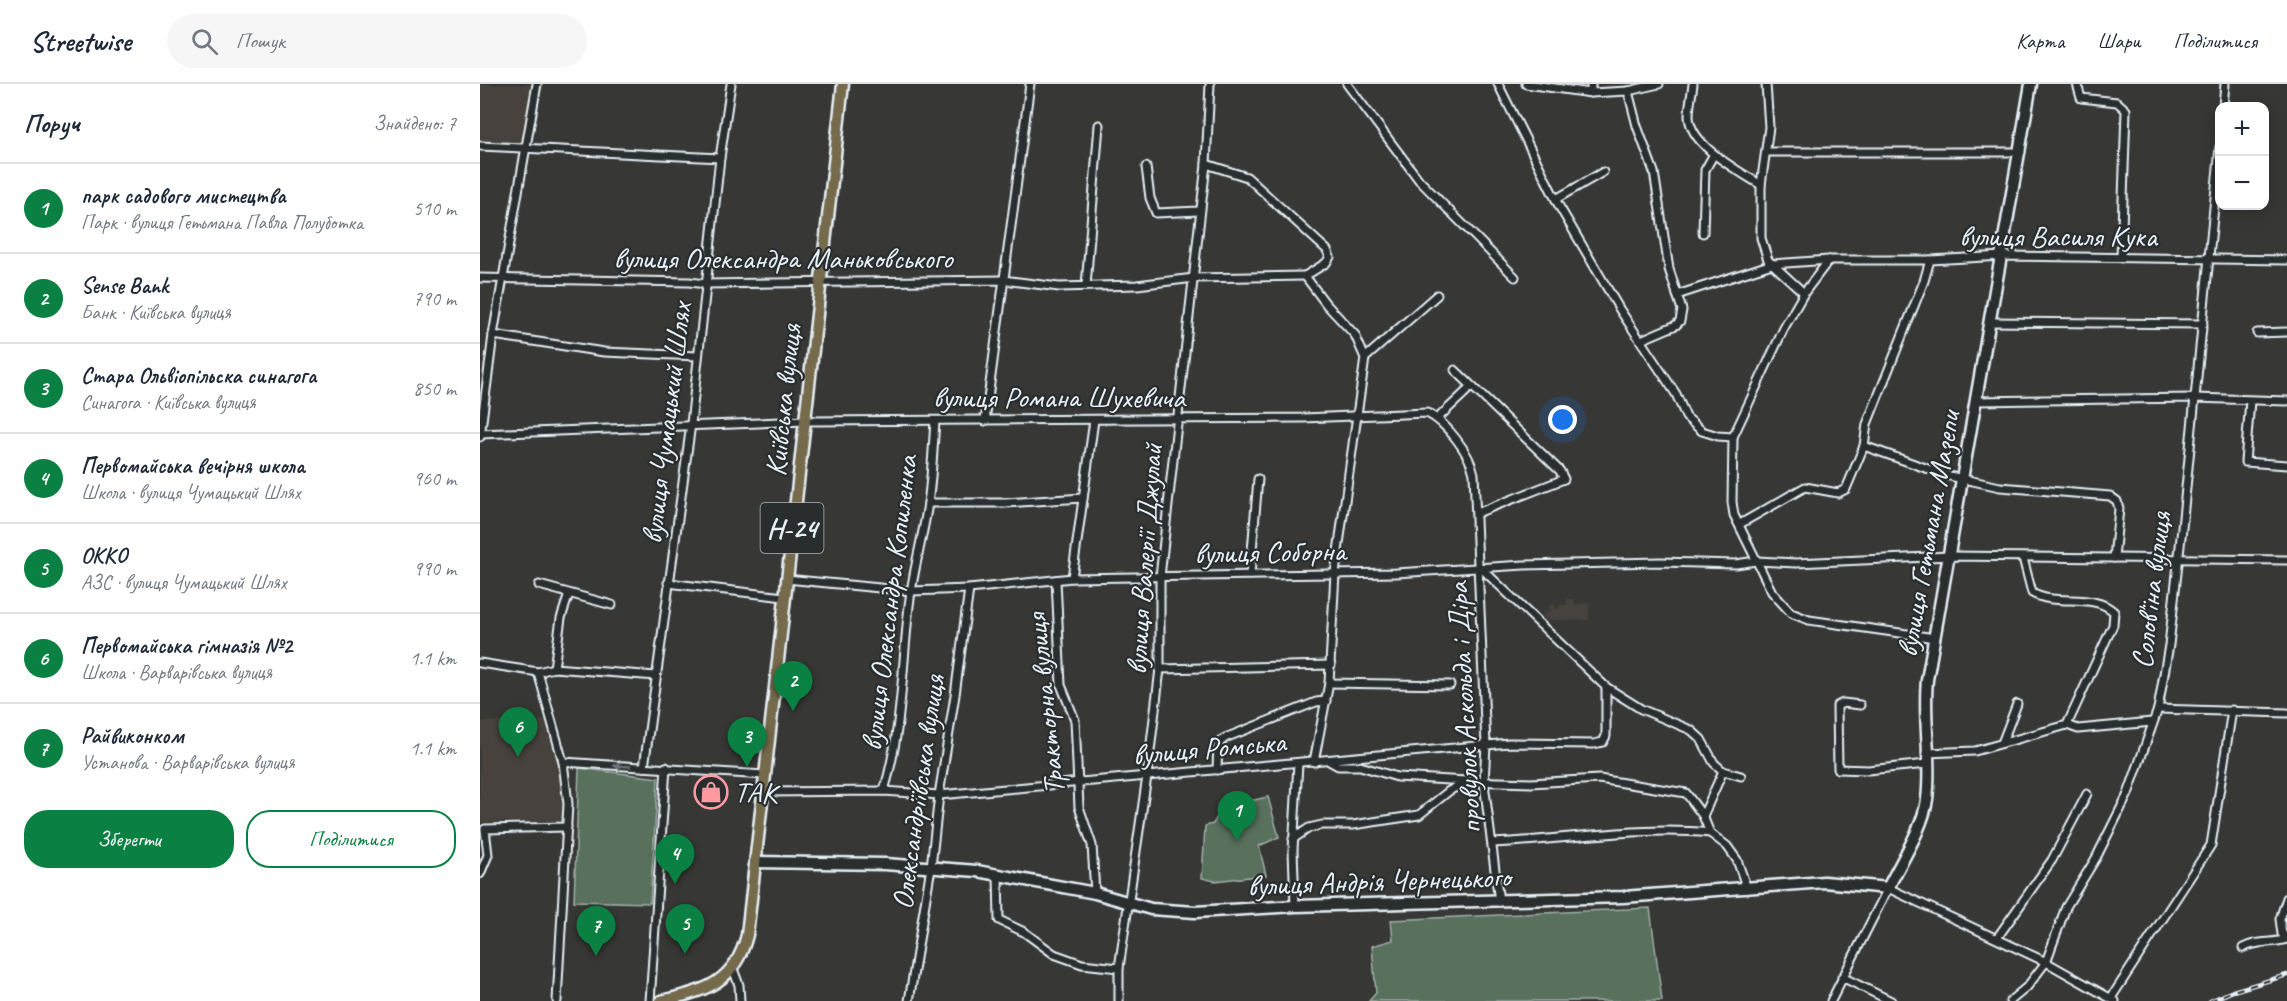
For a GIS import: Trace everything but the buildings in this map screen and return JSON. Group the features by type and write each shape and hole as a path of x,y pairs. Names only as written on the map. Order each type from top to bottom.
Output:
{"main road":[{"name":"Київська вулиця","path":"733,969 742,953 747,935 843,84"},
{"name":"Н-24","path":"661,1001 695,993 717,983 733,969"}],"street":[{"path":"480,438 493,335 537,84"},
{"name":"вулиця Чумацький Шлях","path":"644,767 691,424 720,158 731,84"},
{"path":"985,421 1030,84"},
{"name":"вулиця Валерії Джулай","path":"1119,1001 1119,968 1160,669 1160,578 1206,164 1210,84"},
{"path":"1347,84 1419,180 1515,277"},
{"path":"1498,84 1556,199 1620,310 1676,394 1686,417 1702,431 1732,437"},
{"path":"1526,84 1591,93 1628,91 1659,84"},
{"path":"1591,93 1592,84"},
{"path":"1693,84 1689,118 1698,139 1714,154 1761,185"},
{"path":"1766,84 1769,127 1761,185 1761,238 1765,256 1804,294"},
{"name":"вулиця Гетьмана Мазепи","path":"1831,1001 1923,815 1927,800 1925,704 2031,84"},
{"path":"2077,84 2081,98 2117,102 2126,110 2121,258"},
{"path":"2223,102 2225,84"},
{"path":"1628,91 1637,126 1654,172 1669,269 1682,310 1680,321 1668,330 1641,340"},
{"path":"1086,286 1099,125"},
{"path":"480,146 720,158"},
{"path":"1766,152 2021,152"},
{"path":"1703,233 1705,170 1714,154"},
{"name":"Солов'їна вулиця","path":"2010,1001 2027,987 2046,962 2066,907 2096,858 2128,794 2158,709 2169,645 2179,558 2219,156"},
{"path":"1206,164 1247,177 1327,250 1330,257 1326,263 1305,276 1326,304 1356,335 1365,358 1335,573 1329,683 1314,762"},
{"path":"1146,167 1150,198 1156,213 1199,211"},
{"path":"1556,199 1603,172"},
{"name":"вулиця Василя Кука","path":"1677,295 1772,264 1829,260 1930,260 2003,256 2287,260"},
{"path":"1829,260 1804,294 1784,328 1732,437 1734,515 1772,592 1791,613 1809,620 1935,638"},
{"path":"1740,524 1804,487 1844,492 1864,446 1867,424 1930,260"},
{"name":"вулиця Олександра Маньковського","path":"480,278 706,284 1004,280 1059,287 1137,285 1194,278 1305,276"},
{"path":"1365,358 1437,296"},
{"path":"1990,322 2203,324"},
{"path":"2257,333 2287,332"},
{"path":"493,335 604,352 698,356"},
{"path":"1455,370 1564,478 1476,513 1472,464 1438,418 1471,387"},
{"path":"1976,401 2195,398 2287,401"},
{"path":"2250,401 2245,462 2287,465"},
{"name":"вулиця Романа Шухевича","path":"480,434 806,421 1303,418 1427,413 1438,418"},
{"name":"Тракторна вулиця","path":"1072,578 1094,420"},
{"name":"вулиця Олександра Копиленка","path":"884,791 899,722 900,681 911,591 928,503 935,421"},
{"path":"1864,446 1962,479 2000,487 2113,498 2119,509 2114,558"},
{"path":"1250,575 1258,479"},
{"path":"928,503 1006,503 1083,498"},
{"name":"провулок Аскольда і Діра","path":"1476,513 1486,745 1484,783 1499,902"},
{"name":"вулиця Соборна","path":"786,579 911,591 969,589 1072,578 1396,573 1480,567 1660,562 1736,564 1756,561 1796,562 1950,556 2287,560"},
{"path":"2023,558 2032,593 2042,597 2093,602 2114,612 2114,625 2067,725"},
{"path":"1480,567 1606,687 1641,709 1691,730 1701,739 1714,763 1723,771 1741,776"},
{"name":"Тракторна вулиця","path":"1056,579 1060,685 1075,720 1079,807 1092,845 1095,893"},
{"path":"668,583 784,597"},
{"path":"539,585 612,605"},
{"name":"Олександріївська вулиця","path":"909,1001 931,867 939,795 969,589"},
{"path":"554,668 561,618 569,594"},
{"path":"480,663 538,672 554,668 656,676"},
{"path":"1160,669 1331,665"},
{"path":"538,672 563,762 568,804 557,1001"},
{"path":"1329,683 1450,685"},
{"name":"вулиця Ромська","path":"762,792 884,791 939,795 1486,745 1603,742 1606,736 1606,687"},
{"path":"1217,770 1218,744 1225,738 1316,702 1326,701"},
{"path":"1860,705 1843,703 1837,706 1838,769 1868,770 1975,751 2067,725 2078,729 2152,722"},
{"path":"2002,742 2017,704"},
{"path":"2158,709 2287,713"},
{"path":"2113,1000 2211,845 2232,710"},
{"path":"1326,759 1338,766 1360,766 1397,777 1484,783 1618,780 1686,793 1703,816 1710,834"},
{"path":"563,762 666,767 764,776"},
{"path":"1296,906 1293,839 1298,763"},
{"path":"650,1001 666,767"},
{"path":"1703,816 1723,771"},
{"path":"1293,839 1309,828 1322,825 1353,825 1419,815 1449,791 1467,781"},
{"path":"1997,938 2052,860 2087,795"},
{"path":"480,874 488,855 484,829 567,827"},
{"path":"1493,843 1556,841 1673,830 1710,834 1726,846 1737,860 1747,889"},
{"name":"вулиця Андрія Чернецького","path":"755,862 885,864 998,874 1095,893 1151,909 1195,912 1296,906 1499,902 1747,889 1824,882 1888,888 2046,962 2113,1000"},
{"path":"998,874 999,920 1024,932 1053,954 1082,964 1119,968"},
{"path":"2287,898 2280,919 2282,934 2287,938"},
{"path":"2243,948 2249,944 2268,944 2287,938"},
{"path":"733,969 739,985 740,1001"},
{"path":"1842,977 1891,1001"}],"shaded area":[{"path":"480,84 533,84 524,143 480,142"},
{"path":"1567,599 1574,599 1575,605 1589,602 1589,620 1544,620 1544,611 1550,611 1550,605 1555,605 1557,610 1561,605 1567,605"},
{"path":"549,720 565,793 562,818 559,821 480,822 480,722"}],"green space":[{"path":"579,768 658,778 650,903 574,901"},
{"path":"1268,797 1279,837 1259,846 1266,875 1215,881 1202,878 1205,826 1213,824 1223,807"},
{"path":"1650,908 1662,1001 1369,1001 1376,993 1372,946 1393,940 1391,920"}],"railway":[{"path":"2210,1001 2233,991 2287,975"}],"place":[{"name":"Sense Bank","path":"793,711"},
{"name":"Первомайська гімназія №2","path":"518,757"},
{"name":"Стара Ольвіопільска синагога","path":"747,767"},
{"name":"ТАК","path":"711,792"},
{"name":"парк садового мистецтва","path":"1237,841"},
{"name":"Первомайська вечірня школа","path":"675,884"},
{"name":"ОККО","path":"685,954"},
{"name":"Райвиконком","path":"596,956"}]}
